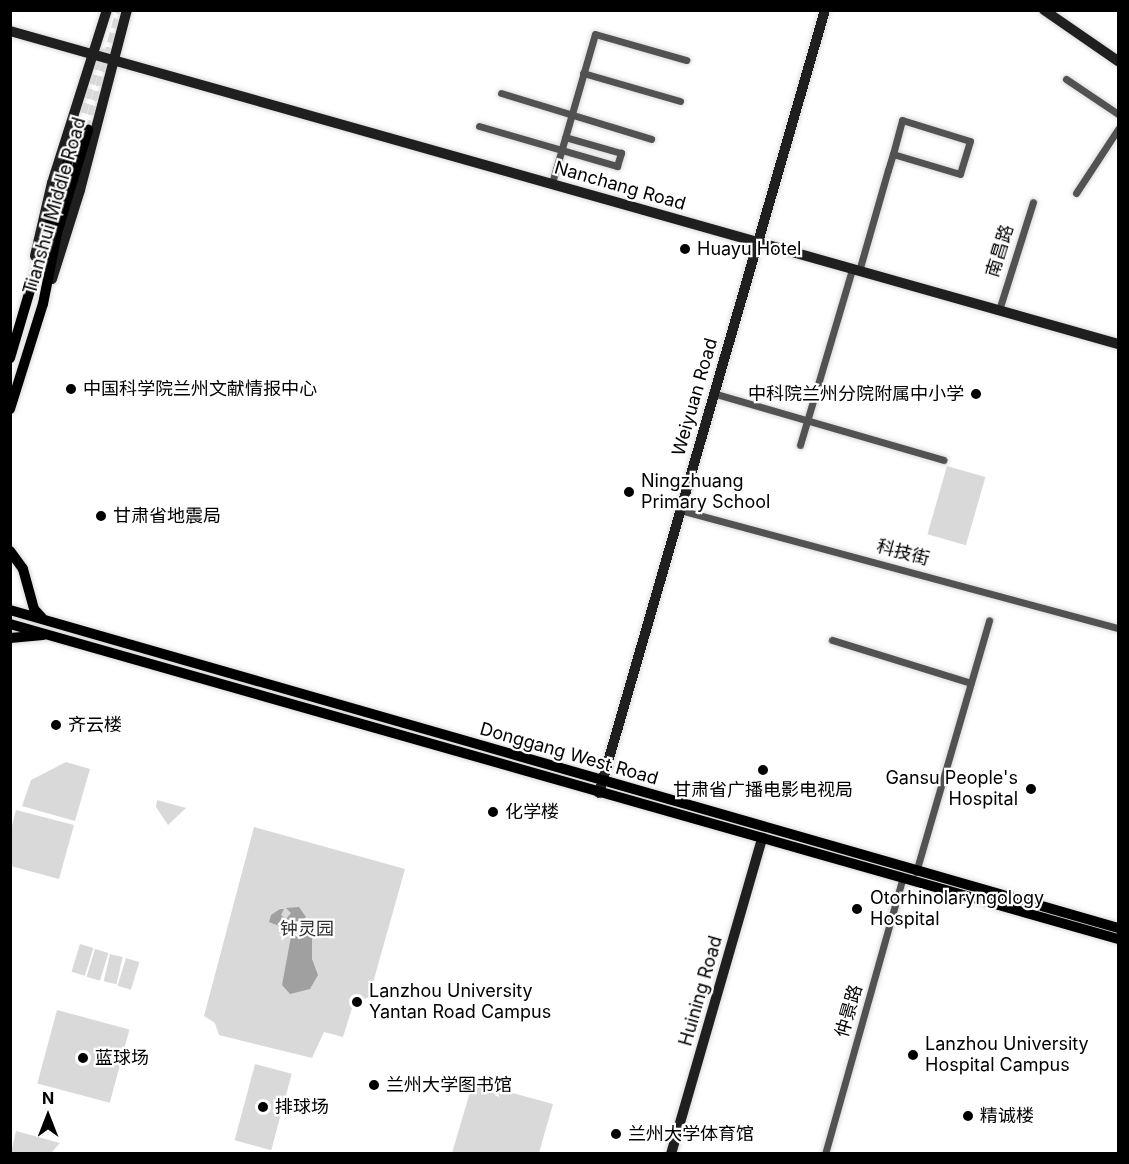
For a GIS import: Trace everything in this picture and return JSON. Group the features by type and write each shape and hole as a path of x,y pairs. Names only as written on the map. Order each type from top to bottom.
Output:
{"main road":[{"path":"25,301 83,129 57,233 44,304"},
{"name":"Tianshui Middle Road","path":"10,358 15,319 25,301"},
{"name":"Tianshui Middle Road","path":"10,409 44,304"},
{"path":"10,551 23,569 34,609 54,629"},
{"name":"Donggang West Road","path":"10,609 54,629 599,793 1119,939"},
{"path":"10,624 54,629"},
{"path":"10,638 54,629"},
{"name":"Donggang West Road","path":"54,629 603,780 916,872 1119,928"}],"street":[{"name":"Tianshui Middle Road","path":"25,301 52,183 107,10"},
{"name":"Tianshui Middle Road","path":"44,304 80,190 127,10"},
{"name":"Weiyuan Road","path":"599,793 756,241 825,10"},
{"path":"1044,10 1119,61"},
{"path":"10,31 113,60"},
{"path":"552,183 595,34 686,60"},
{"name":"Nanchang Road","path":"113,60 1119,344"},
{"path":"583,73 680,101"},
{"path":"1066,79 1119,114"},
{"path":"501,93 651,139"},
{"path":"800,445 902,120 970,141 960,174 893,154"},
{"path":"479,126 617,166 621,153 565,137"},
{"path":"1076,193 1119,129"},
{"name":"南昌路","path":"999,310 1033,202"},
{"path":"713,393 943,460"},
{"name":"科技街","path":"680,510 1119,628"},
{"path":"916,872 989,620"},
{"path":"832,640 971,683"},
{"name":"Huining Road","path":"671,1154 762,838"},
{"name":"仲景路","path":"825,1154 903,877"}],"green space":[{"path":"947,466 985,477 966,545 927,534"},
{"path":"66,762 90,769 75,821 22,806 31,780"},
{"path":"157,800 186,808 168,825 156,807"},
{"path":"16,810 74,825 59,879 11,866 11,830"},
{"name":"钟灵园","path":"254,827 405,869 369,997 353,1005 343,1037 324,1032 312,1058 219,1035 215,1023 204,1016"},
{"path":"80,944 93,948 85,976 72,972"},
{"path":"95,949 108,953 100,981 87,977"},
{"path":"110,954 123,957 116,984 104,981"},
{"path":"126,958 139,962 131,990 118,986"},
{"name":"蓝球场","path":"57,1010 129,1029 110,1103 37,1083"},
{"name":"排球场","path":"255,1064 292,1074 271,1150 235,1140"},
{"path":"473,1082 553,1104 539,1153 452,1153"},
{"path":"16,1131 60,1143 51,1153 11,1153"}],"shaded area":[{"path":"299,907 306,917 299,923 312,935 312,959 318,975 310,989 290,994 282,985 292,931 269,922 271,915 280,909 284,909 281,915 286,919 291,913 286,908"}],"tunnel":[{"path":"88,130 121,10"},
{"path":"78,127 100,48"}],"place":[{"name":"Huayu Hotel","path":"685,249"},
{"name":"中国科学院兰州文献情报中心","path":"71,389"},
{"name":"中科院兰州分院附属中小学","path":"976,394"},
{"name":"Ningzhuang Primary School","path":"629,492"},
{"name":"甘肃省地震局","path":"101,516"},
{"name":"齐云楼","path":"56,725"},
{"name":"甘肃省广播电影电视局","path":"763,770"},
{"name":"Gansu People's Hospital","path":"1031,789"},
{"name":"化学楼","path":"493,812"},
{"name":"Otorhinolaryngology Hospital","path":"857,909"},
{"name":"Lanzhou University Yantan Road Campus","path":"357,1002"},
{"name":"Lanzhou University Hospital Campus","path":"913,1055"},
{"name":"蓝球场","path":"83,1058"},
{"name":"兰州大学图书馆","path":"374,1085"},
{"name":"排球场","path":"263,1107"},
{"name":"精诚楼","path":"968,1116"},
{"name":"兰州大学体育馆","path":"616,1134"}]}
